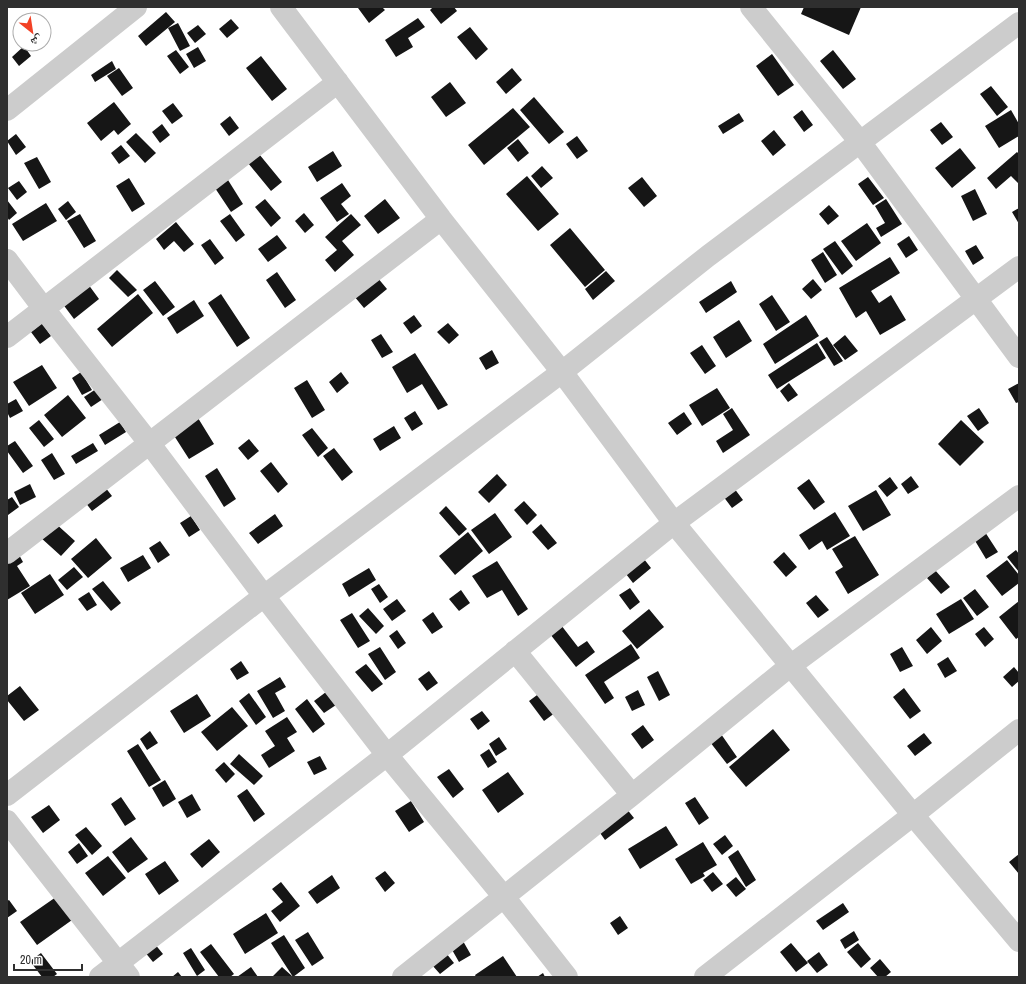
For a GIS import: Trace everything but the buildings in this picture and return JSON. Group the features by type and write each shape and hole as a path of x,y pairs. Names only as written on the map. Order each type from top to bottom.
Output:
{"street":[{"path":"7,110 136,7"},
{"path":"281,7 441,219 562,372 674,523 790,666 1019,941"},
{"path":"751,7 860,142 1019,357"},
{"path":"7,795 264,596 562,372 708,256 1019,23"},
{"path":"7,337 338,82"},
{"path":"7,553 441,219"},
{"path":"7,260 150,444 264,596 387,755 504,897 567,977"},
{"path":"100,977 124,970 674,523 1019,267"},
{"path":"403,977 632,795 790,666 1019,496"},
{"path":"515,651 632,795"},
{"path":"705,977 1019,730"},
{"path":"7,821 124,970"}]}
